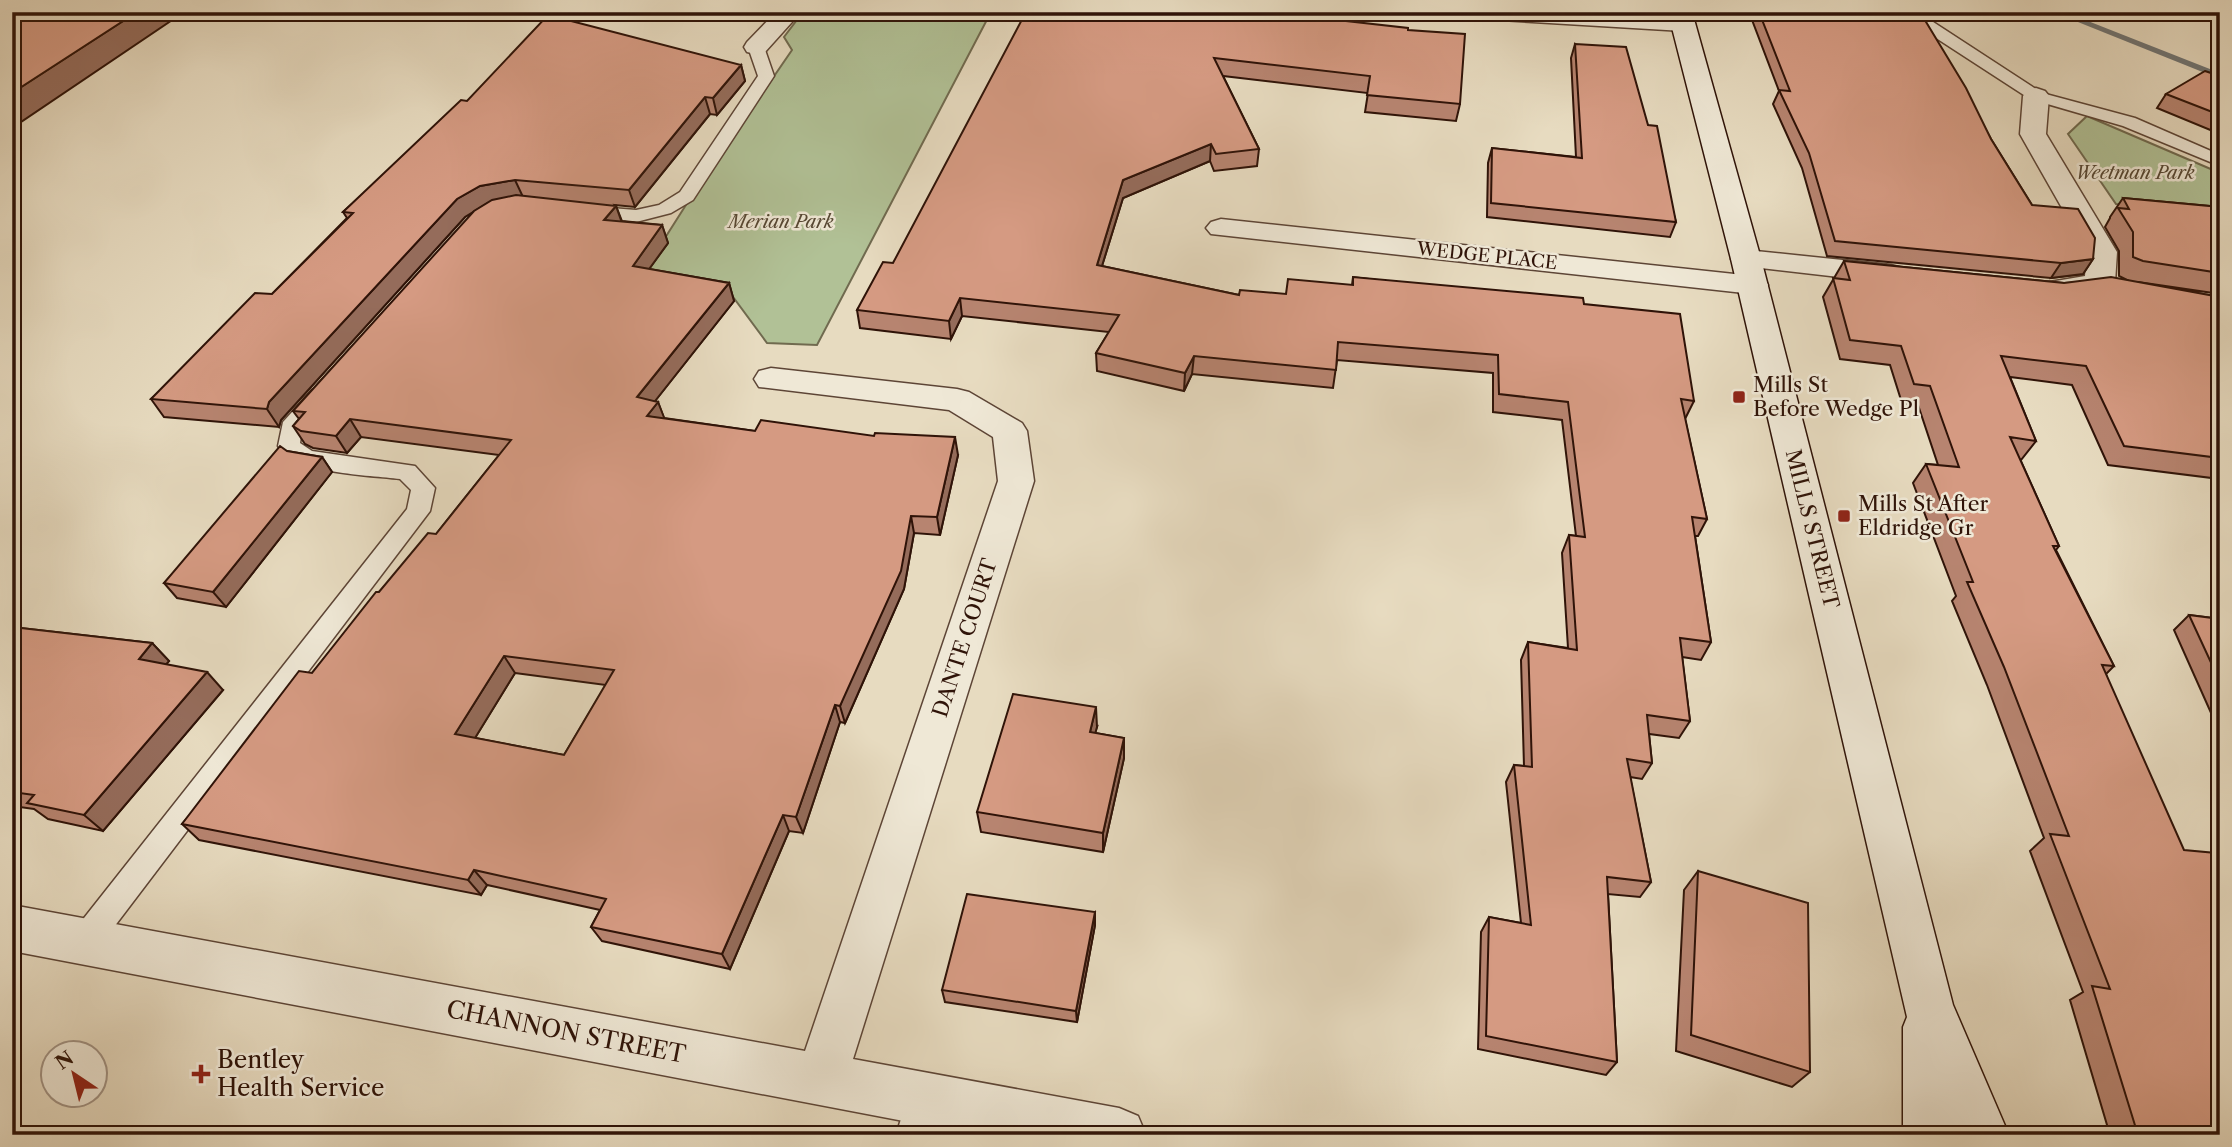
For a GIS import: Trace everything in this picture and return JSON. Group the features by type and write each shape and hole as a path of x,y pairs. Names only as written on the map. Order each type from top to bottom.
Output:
{"street":[{"path":"756,47 789,12"},
{"path":"1484,12 1682,18"},
{"name":"MILLS STREET","path":"1682,18 1750,272 1928,1007 1982,1135"},
{"path":"2023,287 2051,290 2111,287 2102,252 2033,134 2036,96"},
{"name":"WEDGE PLACE","path":"1221,228 1750,272 1912,276"},
{"name":"DANTE COURT","path":"771,379 957,400 1010,431 1016,481 821,1079"},
{"name":"CHANNON STREET","path":"12,928 821,1079 918,1117 1119,1135"},
{"name":"MILLS STREET","path":"1928,1007 1930,1135"}],"lane":[{"path":"1903,12 1922,20 2036,96 2129,121 2220,161"},
{"path":"560,208 636,216 665,209 687,196 766,76 756,47"},
{"path":"84,942 418,511 423,488 407,472 306,458 289,446 291,427 337,376"}],"green space":[{"name":"Merian Park","path":"803,12 991,12 817,345 767,343 733,297 637,282 691,197 792,50 784,37"},
{"name":"Weetman Park","path":"2087,116 2220,173 2220,214 2116,204 2068,134"}],"building":[{"path":"12,12 137,12 12,93"},
{"path":"1026,12 1091,12 1090,14 1191,19 1194,12 1265,12 1408,30 1465,34 1460,104 1367,95 1370,76 1214,58 1259,149 1216,154 1211,144 1123,180 1097,265 1239,295 1240,290 1286,294 1288,279 1353,285 1353,277 1583,298 1584,304 1680,314 1694,401 1681,399 1707,519 1692,517 1711,642 1680,638 1690,721 1647,715 1652,763 1627,759 1651,882 1607,877 1617,1062 1486,1036 1489,917 1531,925 1514,765 1532,767 1528,642 1577,650 1569,535 1585,537 1568,402 1499,394 1498,355 1338,342 1336,370 1194,356 1185,373 1096,353 1119,315 960,298 949,321 857,310 883,262 893,263"},
{"path":"1759,12 1920,12 1966,88 1991,139 2032,205 2078,209 2095,238 2093,259 2061,263 1835,241 1809,153 1779,90 1790,91"},
{"path":"548,15 741,65 713,98 705,97 629,190 515,180 480,186 457,199 269,402 267,409 151,399 255,293 272,294 353,213 343,212 461,100 467,101"},
{"path":"1575,44 1626,47 1648,125 1657,126 1676,222 1491,203 1492,148 1582,158"},
{"path":"2205,71 2220,76 2220,115 2166,94"},
{"path":"516,195 616,206 604,220 662,225 633,266 729,283 637,397 658,402 647,416 755,431 761,420 874,436 875,433 955,437 937,517 911,516 901,571 840,706 835,705 796,817 783,815 722,954 591,927 606,899 474,870 468,880 182,824 299,671 312,673 376,592 379,592 428,533 436,534 511,440 350,419 336,436 301,431 293,426 305,412 293,411 474,211 492,200","holes":["504,656 614,670 564,755 455,734"]},
{"path":"2123,198 2220,207 2220,273 2143,261 2133,257 2133,232 2118,208 2129,209"},
{"path":"1844,261 2064,283 2111,277 2220,297 2220,458 2124,446 2086,366 2001,356 2036,441 2010,437 2059,546 2053,546 2114,666 2102,665 2184,850 2216,853 2220,862 2220,1135 2138,1135 2092,986 2110,989 2050,834 2069,836 2004,667 1967,582 1973,582 1926,464 1959,467 1930,386 1914,384 1901,346 1850,340 1833,278 1850,280"},
{"path":"280,446 287,451 322,457 213,592 164,583"},
{"path":"2189,615 2220,619 2220,682"},
{"path":"12,627 152,643 139,659 207,672 84,815 27,803 34,795 12,792"},
{"path":"1013,694 1096,707 1090,732 1124,738 1103,833 977,812"},
{"path":"1698,871 1808,903 1810,1072 1691,1035"},
{"path":"967,894 1095,912 1076,1011 942,990"}],"waterway":[{"path":"2057,12 2220,76"}],"place":[{"name":"Mills St Before Wedge Pl","path":"1739,397"},
{"name":"Mills St After Eldridge Gr","path":"1844,516"},
{"name":"Bentley Health Service","path":"201,1074"}]}
